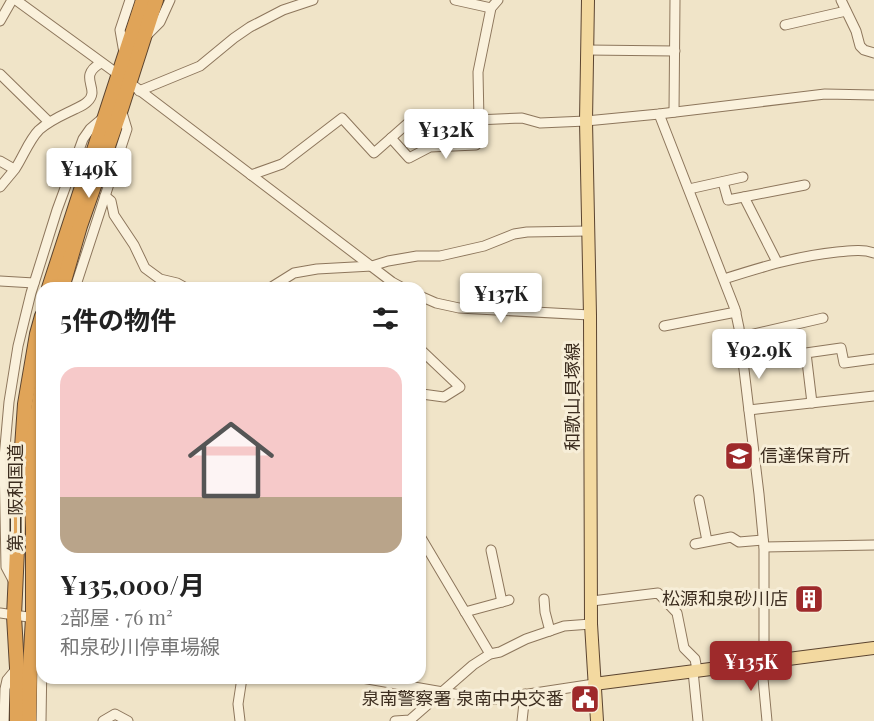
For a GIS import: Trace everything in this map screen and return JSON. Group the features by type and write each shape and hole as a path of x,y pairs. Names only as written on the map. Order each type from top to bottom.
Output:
{"highway":[{"path":"51,282 105,116 129,83 125,56 144,0"},
{"path":"64,282 80,226 156,0"},
{"name":"第二阪和国道","path":"17,721 14,616 21,462 25,404 36,345"},
{"name":"第二阪和国道","path":"36,424 33,444 36,511"},
{"name":"第二阪和国道","path":"29,721 36,623"}],"main road":[{"name":"和歌山貝塚線","path":"588,0 586,121 590,315 591,624 597,721"},
{"path":"594,684 874,648"}],"street":[{"path":"0,21 12,0"},
{"path":"16,0 395,282"},
{"path":"125,56 120,30 130,0"},
{"path":"144,38 160,22 170,0"},
{"path":"129,83 200,66 250,27 283,10 313,0"},
{"path":"455,0 491,8"},
{"path":"391,138 409,158 430,147 476,145 478,72 491,8 498,0"},
{"path":"674,112 675,0"},
{"path":"841,0 856,31 860,46 864,50 874,52"},
{"path":"785,25 846,11"},
{"path":"587,50 675,51"},
{"path":"0,187 37,132 49,122 86,103 91,98 89,77 94,67 101,63"},
{"path":"0,74 49,122"},
{"path":"251,175 282,164 342,118 375,153 408,123 522,118 540,123 586,121 825,94 874,95"},
{"path":"77,282 127,129 121,109"},
{"path":"659,114 724,279 736,312 741,337 763,543 764,654 762,668 767,721"},
{"path":"16,586 6,567 3,508 4,458 9,402 18,346 34,283 57,210 84,139 90,129 105,116"},
{"path":"0,161 14,169"},
{"path":"689,189 743,177"},
{"path":"723,182 728,200 805,185"},
{"path":"105,196 111,201 114,215 134,245 145,268 160,279 173,282"},
{"path":"744,197 777,262"},
{"path":"280,282 294,273 317,269 372,266 417,256 440,256 484,246 514,234 588,231"},
{"path":"724,279 811,254 862,250 874,253"},
{"path":"0,281 34,283"},
{"path":"426,299 459,309 590,315"},
{"path":"664,326 736,312"},
{"path":"741,337 824,318"},
{"path":"812,403 806,353 841,348 844,363 874,359"},
{"path":"426,355 460,387 444,397 426,395"},
{"path":"749,410 874,396"},
{"path":"699,500 707,541"},
{"path":"695,544 731,537 739,542 874,545"},
{"path":"426,548 490,654"},
{"path":"465,612 506,601 492,550"},
{"path":"592,602 658,593 677,613 684,648 695,659 698,721"},
{"path":"544,599 550,631"},
{"path":"0,613 36,623"},
{"path":"395,721 410,720 473,665 490,654 564,626 591,624"},
{"path":"4,721 7,680 17,668"},
{"path":"41,721 42,684"},
{"path":"240,721 238,704 241,684"},
{"path":"399,684 489,700 594,684"},
{"path":"425,684 429,689"},
{"path":"522,721 525,694"},
{"path":"103,721 116,714 128,721"}],"place":[{"name":"信達保育所","path":"739,456"},
{"name":"松源和泉砂川店","path":"809,599"},
{"name":"泉南警察署 泉南中央交番","path":"585,699"}]}
